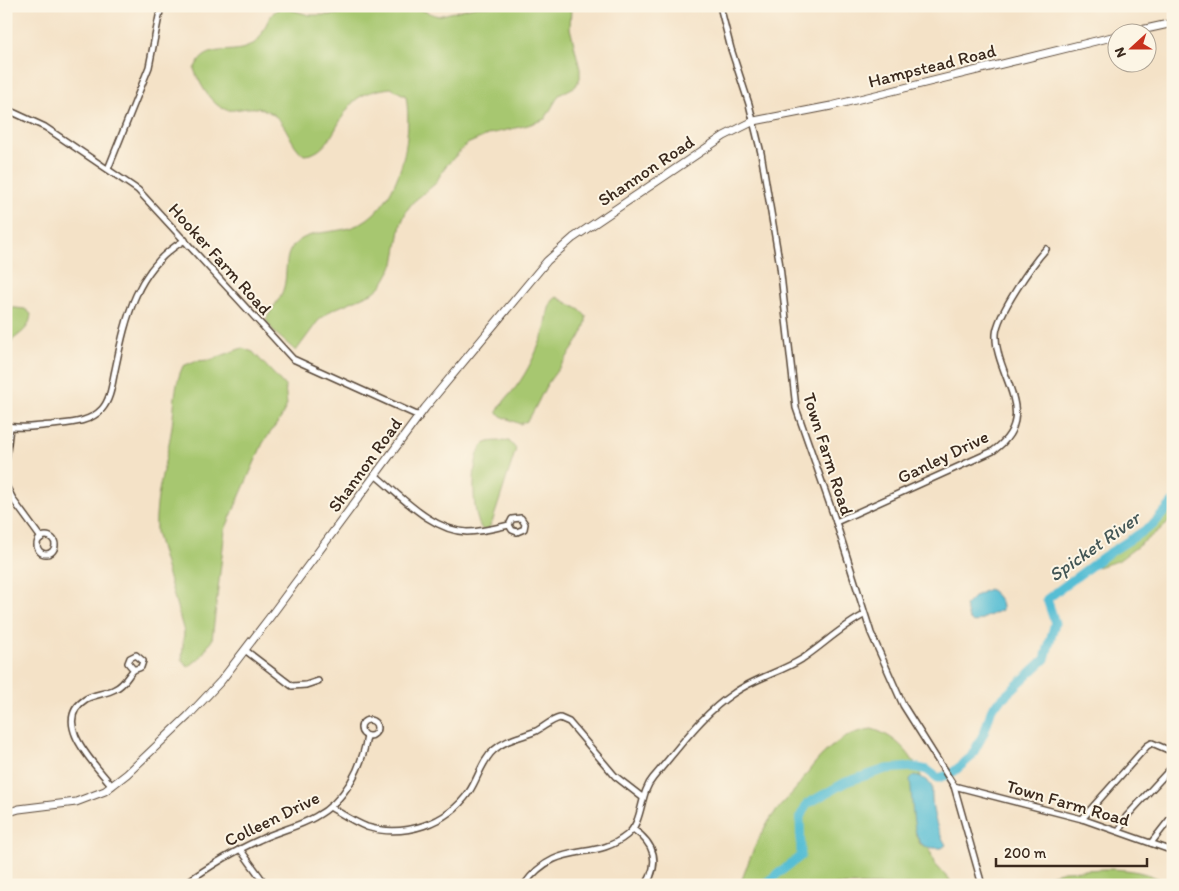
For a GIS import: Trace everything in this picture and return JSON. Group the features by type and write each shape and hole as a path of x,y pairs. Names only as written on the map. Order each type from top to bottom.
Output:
{"street":[{"path":"108,169 149,67 162,6"},
{"name":"Town Farm Road","path":"720,6 754,121 780,266 796,408 836,522 864,615 897,694 954,786 982,885"},
{"path":"1156,26 1173,22"},
{"name":"Hampstead Road","path":"754,121 831,106 1106,38"},
{"name":"Hooker Farm Road","path":"6,109 45,127 138,190 293,359 309,368 419,416"},
{"name":"Shannon Road","path":"7,810 76,802 90,798 112,786 188,716 221,681 245,650 419,416 555,253 724,136 754,121"},
{"path":"6,461 8,426 76,423 92,417 102,410 111,392 127,317 139,286 161,258 185,240"},
{"name":"Ganley Drive","path":"836,522 993,451 1005,439 1011,429 1015,406 996,342 998,325 1004,311 1046,249"},
{"path":"375,476 423,513 448,528 466,532 510,525"},
{"path":"6,486 42,538"},
{"path":"524,885 538,869 552,859 572,852 611,846 633,829 642,797 651,780 722,702 751,683 801,659 864,615"},
{"path":"245,650 292,686 306,685 318,681"},
{"path":"112,786 75,736 73,718 83,702 120,686 134,670"},
{"path":"330,807 374,829 403,830 431,823 447,814 463,800 494,750 508,741 542,728 553,720 563,719 577,730 615,776 642,797"},
{"name":"Colleen Drive","path":"183,885 240,849 305,822 330,807 345,790 357,771 367,736"},
{"path":"1082,819 1139,754 1152,743 1173,752"},
{"path":"1118,831 1126,817 1173,766"},
{"name":"Town Farm Road","path":"954,786 1082,819 1173,851"},
{"path":"1151,843 1173,815"},
{"path":"633,829 648,841 654,851 653,872 646,885"},
{"path":"240,849 266,885"}],"green space":[{"path":"354,6 410,6 438,16 477,6 571,6 570,28 580,69 580,78 576,86 559,95 545,119 490,134 467,144 445,167 435,184 413,202 407,210 401,224 394,264 382,285 374,292 332,310 318,321 296,351 274,332 266,320 283,291 289,252 303,238 353,227 361,223 375,213 386,200 395,184 405,148 408,130 406,96 391,88 374,91 358,98 345,113 322,148 314,153 304,155 295,145 277,117 266,110 248,108 227,110 220,107 204,89 194,69 200,60 213,52 237,50 253,44 261,36 271,16 281,7 309,15 333,15 343,12 344,8 351,9"},
{"path":"557,297 580,310 586,316 586,323 578,341 548,383 527,421 520,424 501,416 497,412 528,368 544,332 551,304"},
{"path":"6,307 25,309 31,314 27,326 6,349"},
{"path":"242,348 253,352 285,386 287,405 281,418 263,443 225,530 212,640 200,658 188,667 182,660 184,632 156,532 158,495 171,433 176,390 183,366 195,361 210,360"},
{"path":"509,441 516,449 493,520 489,528 483,530 476,514 474,488 478,453 482,446 488,442"},
{"path":"1173,497 1173,518 1166,525 1118,561 1097,567 1099,563 1139,533"},
{"path":"872,729 897,742 914,762 922,778 914,775 916,835 920,844 929,847 934,863 954,885 740,885 754,849 767,823 816,761 841,740 861,731"},
{"path":"1105,869 1139,872 1171,885 1011,885 1064,871"}],"water":[{"path":"989,589 998,598 1002,610 973,623 969,619 965,606 975,596"},
{"path":"914,775 927,780 932,787 934,817 946,845 942,848 925,846 917,837 910,779"}],"waterway":[{"name":"Spicket River","path":"763,885 801,856 800,817 807,804 846,782 886,769 913,767 927,770 938,778 951,774 971,757 984,733 992,708 1045,659 1055,623 1047,599 1103,557 1153,525 1173,502"}]}
